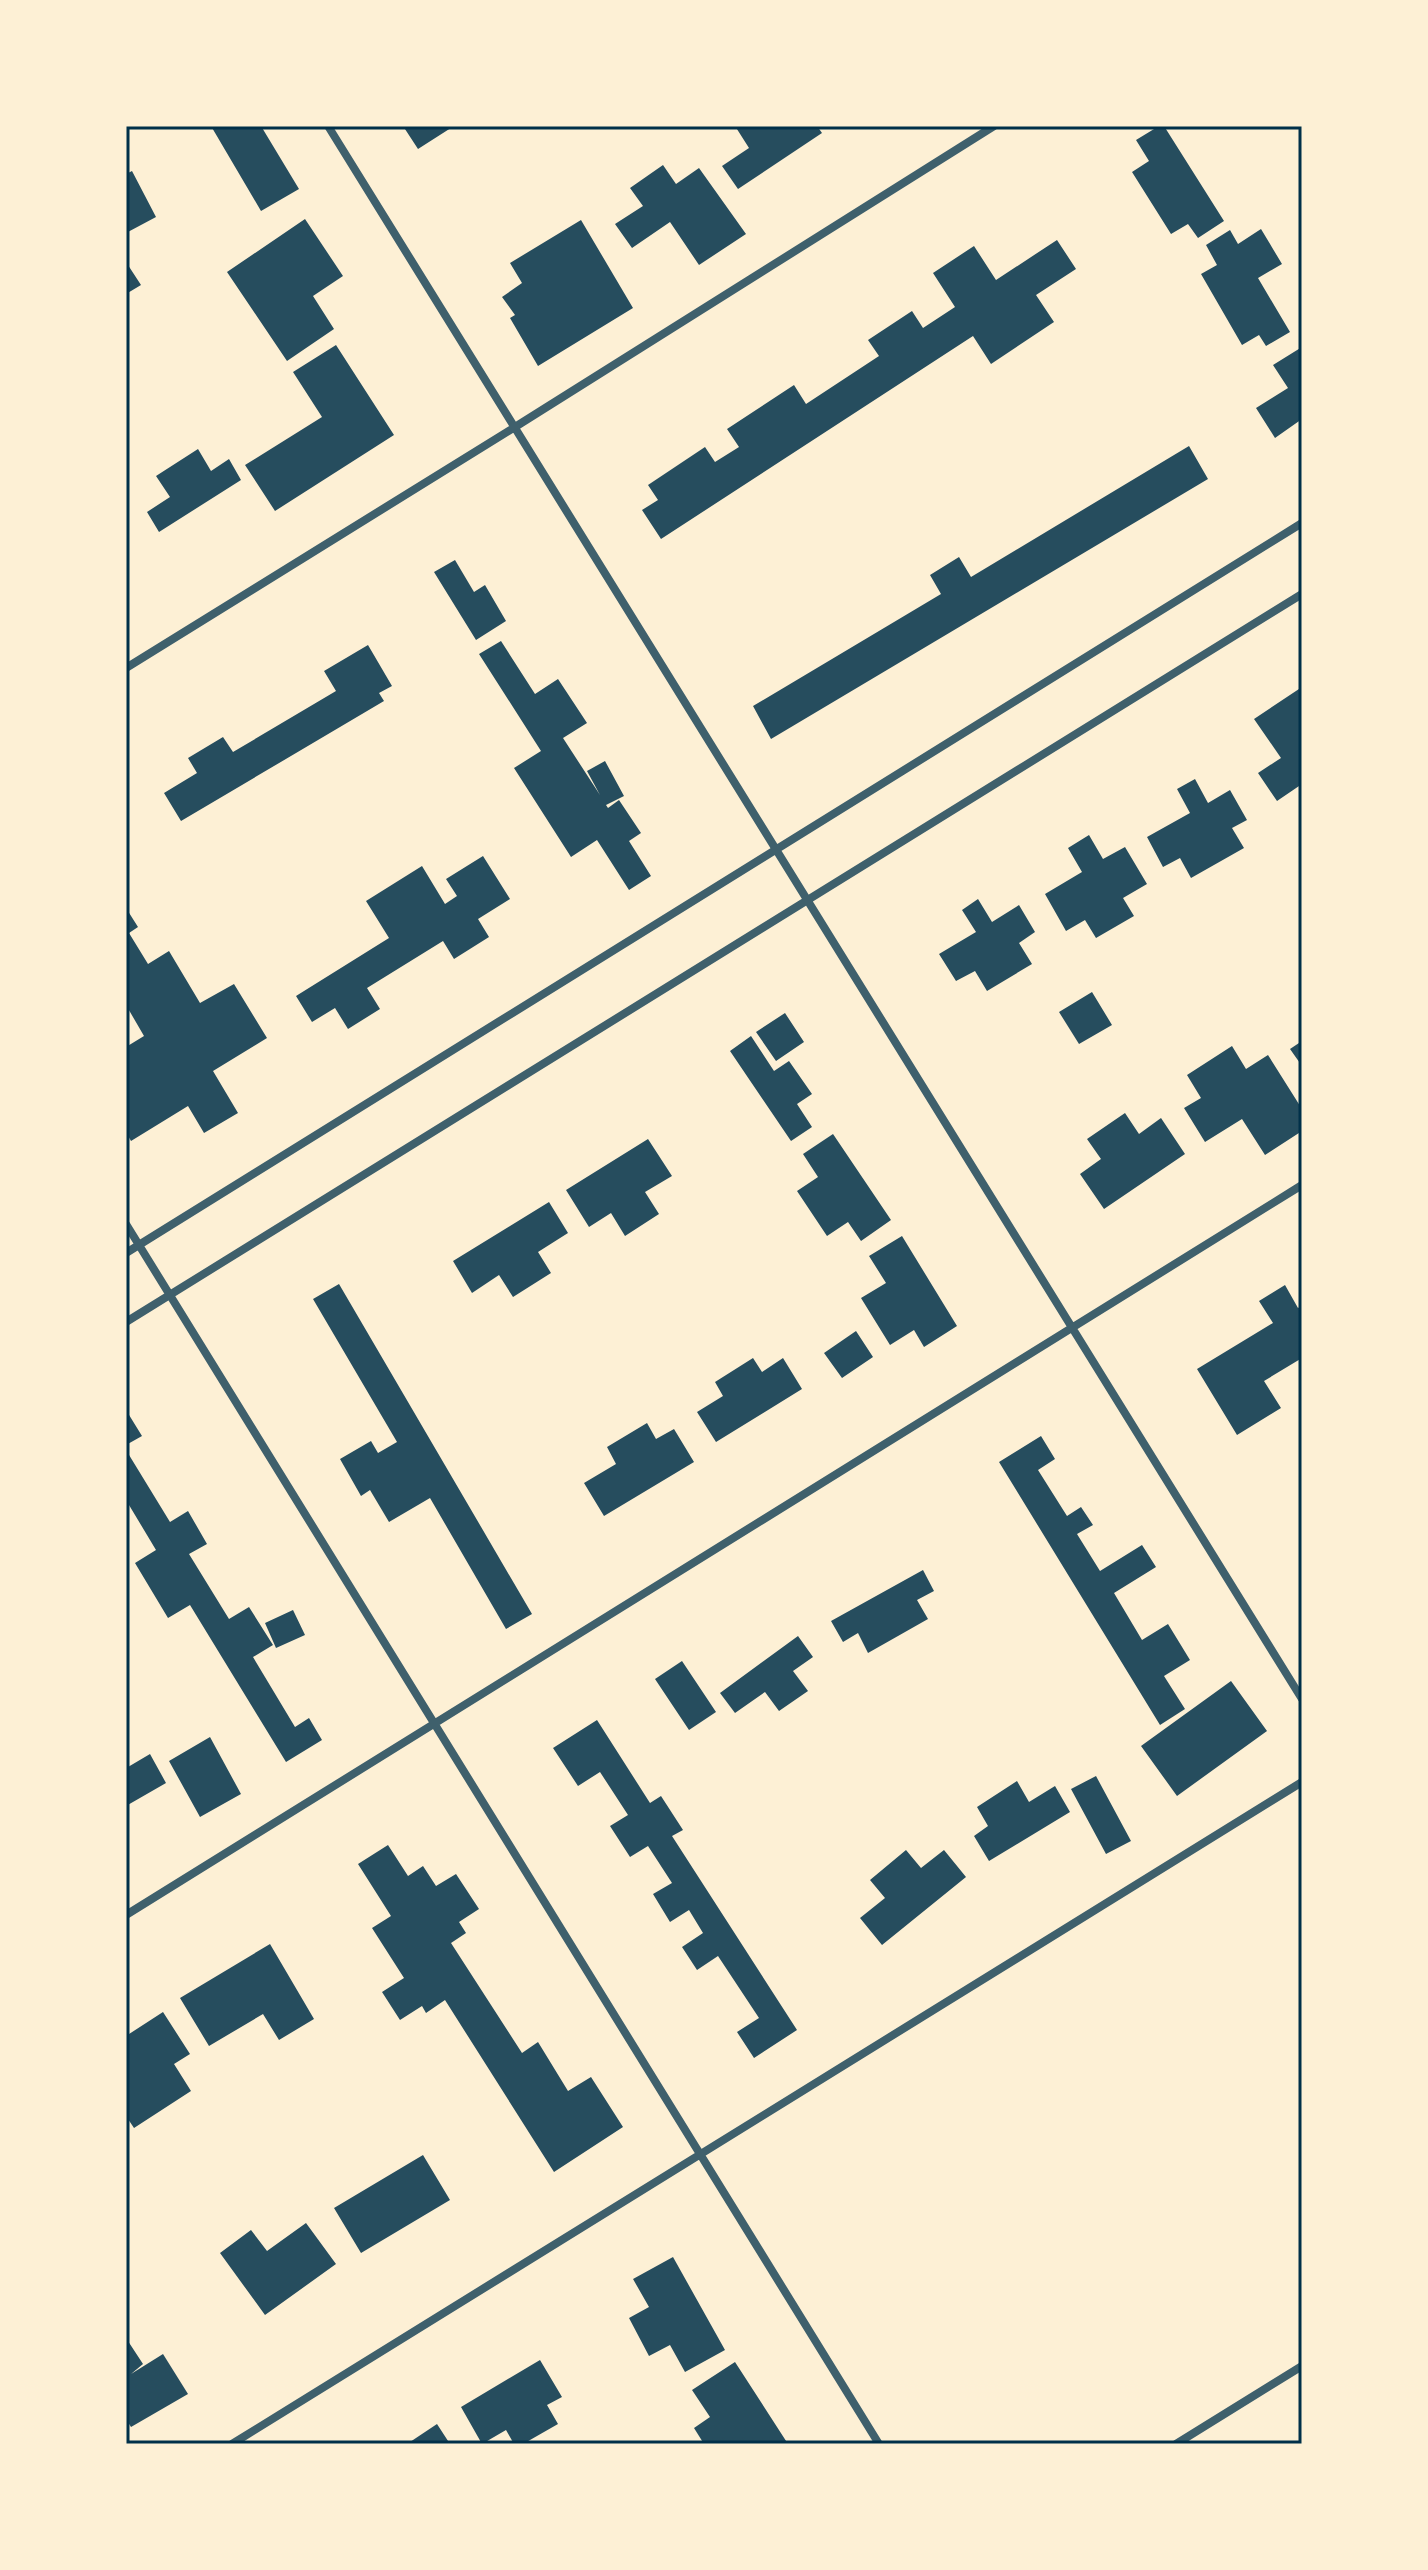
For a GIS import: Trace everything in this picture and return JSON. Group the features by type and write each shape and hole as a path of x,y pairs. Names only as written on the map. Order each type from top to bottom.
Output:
{"street":[{"path":"328,126 1302,1699"},
{"path":"126,668 994,126"},
{"path":"126,1253 1302,523"},
{"path":"126,1322 1302,594"},
{"path":"126,1915 1302,1185"},
{"path":"126,1224 879,2444"},
{"path":"232,2444 1302,1782"},
{"path":"1176,2444 1302,2366"}],"building":[{"path":"211,126 261,126 299,189 261,211"},
{"path":"403,126 454,126 418,149"},
{"path":"735,126 817,126 822,133 738,189 722,166 749,148"},
{"path":"1164,126 1224,221 1198,238 1188,224 1171,234 1132,172 1149,161 1136,140"},
{"path":"663,165 676,184 699,168 746,234 699,265 670,222 632,248 615,224 643,206 630,188"},
{"path":"132,171 156,217 126,233 126,174"},
{"path":"305,219 343,276 313,296 334,329 287,361 227,272"},
{"path":"581,220 633,308 538,366 510,318 515,315 502,297 522,283 510,263"},
{"path":"1261,229 1282,264 1258,278 1290,332 1266,346 1259,335 1242,345 1201,274 1217,265 1206,245 1230,230 1238,244"},
{"path":"1057,240 1076,269 1036,295 1054,322 991,364 973,336 661,539 642,510 658,500 648,485 705,447 715,462 739,447 727,429 794,385 806,404 879,356 868,340 912,311 923,328 955,307 933,273 974,246 996,280"},
{"path":"126,262 141,285 126,294"},
{"path":"336,345 394,435 275,511 245,465 322,417 293,372"},
{"path":"1302,347 1302,419 1275,438 1256,408 1288,388 1273,365"},
{"path":"1189,446 1208,479 771,739 753,706 941,594 930,575 959,557 971,577"},
{"path":"198,449 211,471 229,459 241,480 159,532 147,512 170,497 156,476"},
{"path":"455,560 474,592 485,585 506,621 476,640 434,572"},
{"path":"501,641 535,694 558,679 587,723 563,738 600,795 587,771 605,761 624,796 606,805 608,808 619,800 641,833 629,841 651,876 629,890 597,840 571,857 514,768 541,751 479,654"},
{"path":"368,645 392,686 379,693 384,701 181,821 164,793 197,773 188,758 223,737 233,752 336,691 324,671"},
{"path":"1302,687 1302,784 1277,801 1258,773 1281,758 1254,719"},
{"path":"1195,779 1208,803 1230,790 1247,820 1232,828 1244,848 1191,878 1180,858 1163,867 1147,837 1190,813 1177,789"},
{"path":"1089,835 1103,859 1125,847 1147,884 1123,898 1134,916 1096,938 1085,920 1066,931 1045,894 1082,872 1068,848"},
{"path":"483,856 510,899 478,919 489,937 454,959 443,941 367,988 380,1009 348,1029 335,1008 312,1022 296,996 389,938 366,901 422,866 445,904 457,896 446,879"},
{"path":"978,899 992,922 1019,905 1035,932 1019,943 1032,964 987,991 975,971 956,981 939,954 976,932 962,910"},
{"path":"126,908 138,927 129,933 148,964 169,951 200,1003 234,984 267,1038 213,1071 238,1113 204,1133 188,1106 131,1141 126,1132 126,1047 144,1036 126,1005"},
{"path":"1092,992 1112,1025 1079,1044 1059,1012"},
{"path":"785,1013 804,1042 776,1061 756,1032"},
{"path":"751,1036 774,1071 789,1061 812,1094 797,1104 812,1127 791,1141 730,1051"},
{"path":"1302,1041 1302,1066 1290,1049"},
{"path":"1232,1046 1246,1069 1268,1055 1302,1109 1302,1131 1265,1155 1242,1119 1205,1142 1184,1108 1201,1098 1187,1075"},
{"path":"1125,1113 1139,1134 1161,1118 1185,1154 1104,1209 1080,1174 1101,1159 1087,1139"},
{"path":"833,1134 891,1220 861,1241 848,1222 827,1236 797,1191 818,1177 803,1154"},
{"path":"648,1139 672,1176 645,1192 659,1214 625,1236 611,1213 589,1227 566,1190"},
{"path":"549,1202 568,1233 538,1252 551,1273 513,1297 499,1275 472,1293 453,1261"},
{"path":"902,1236 957,1326 924,1347 914,1330 890,1345 861,1298 886,1283 869,1256"},
{"path":"339,1284 532,1614 506,1629 430,1498 389,1522 370,1490 361,1496 340,1459 371,1441 378,1453 397,1442 313,1299"},
{"path":"1285,1285 1298,1308 1302,1306 1302,1358 1264,1381 1281,1408 1237,1435 1197,1369 1273,1323 1259,1301"},
{"path":"856,1331 873,1357 842,1378 824,1353"},
{"path":"753,1358 762,1372 783,1358 802,1389 716,1442 697,1412 723,1396 715,1382"},
{"path":"126,1410 142,1436 126,1445"},
{"path":"647,1423 656,1439 674,1429 694,1462 604,1516 584,1483 616,1464 607,1447"},
{"path":"1041,1436 1055,1459 1038,1470 1067,1516 1081,1507 1093,1525 1077,1534 1100,1571 1142,1545 1156,1567 1114,1593 1142,1640 1168,1624 1190,1660 1164,1676 1185,1709 1160,1725 999,1462"},
{"path":"126,1450 170,1522 188,1511 207,1544 189,1554 229,1619 249,1607 273,1645 253,1657 295,1727 309,1718 322,1740 286,1762 190,1605 168,1618 135,1563 156,1550 126,1500"},
{"path":"923,1570 934,1591 917,1600 928,1619 868,1653 858,1633 843,1642 831,1621"},
{"path":"293,1610 305,1635 276,1648 265,1623"},
{"path":"798,1636 813,1657 793,1671 808,1691 779,1711 765,1692 735,1713 720,1693"},
{"path":"682,1661 716,1712 689,1730 655,1679"},
{"path":"1231,1681 1267,1731 1177,1796 1141,1746"},
{"path":"597,1720 650,1803 661,1796 683,1830 672,1836 797,2030 754,2058 737,2032 759,2018 718,1956 697,1970 682,1947 703,1933 689,1910 670,1922 653,1894 672,1883 648,1846 630,1857 610,1826 628,1815 600,1772 578,1786 553,1748"},
{"path":"210,1737 241,1794 200,1817 169,1761"},
{"path":"150,1754 166,1783 126,1806 126,1763 128,1767"},
{"path":"1096,1776 1131,1841 1106,1854 1071,1789"},
{"path":"1017,1781 1029,1802 1055,1786 1070,1812 989,1861 974,1836 988,1826 977,1807"},
{"path":"388,1845 408,1876 423,1866 436,1886 456,1874 479,1909 459,1922 466,1933 451,1943 522,2053 538,2042 568,2091 591,2077 623,2127 554,2172 445,2000 426,2013 422,2006 400,2020 382,1992 404,1978 372,1928 391,1916 358,1864"},
{"path":"906,1850 921,1868 944,1850 966,1877 882,1945 860,1918 885,1898 870,1880"},
{"path":"270,1944 314,2019 279,2040 263,2014 209,2046 180,1998"},
{"path":"163,2012 190,2054 174,2064 191,2091 134,2128 126,2116 126,2036"},
{"path":"423,2155 450,2200 361,2253 334,2208"},
{"path":"306,2223 336,2264 265,2315 220,2253 251,2230 267,2251"},
{"path":"673,2257 725,2350 685,2372 670,2345 649,2356 629,2318 649,2307 633,2279"},
{"path":"126,2338 143,2364 131,2374 163,2354 188,2394 131,2427 126,2419"},
{"path":"540,2360 562,2397 547,2405 558,2424 523,2444 514,2444 506,2430 482,2444 461,2407"},
{"path":"735,2362 788,2444 704,2444 694,2428 710,2417 692,2390"},
{"path":"437,2424 450,2444 407,2444"}]}
